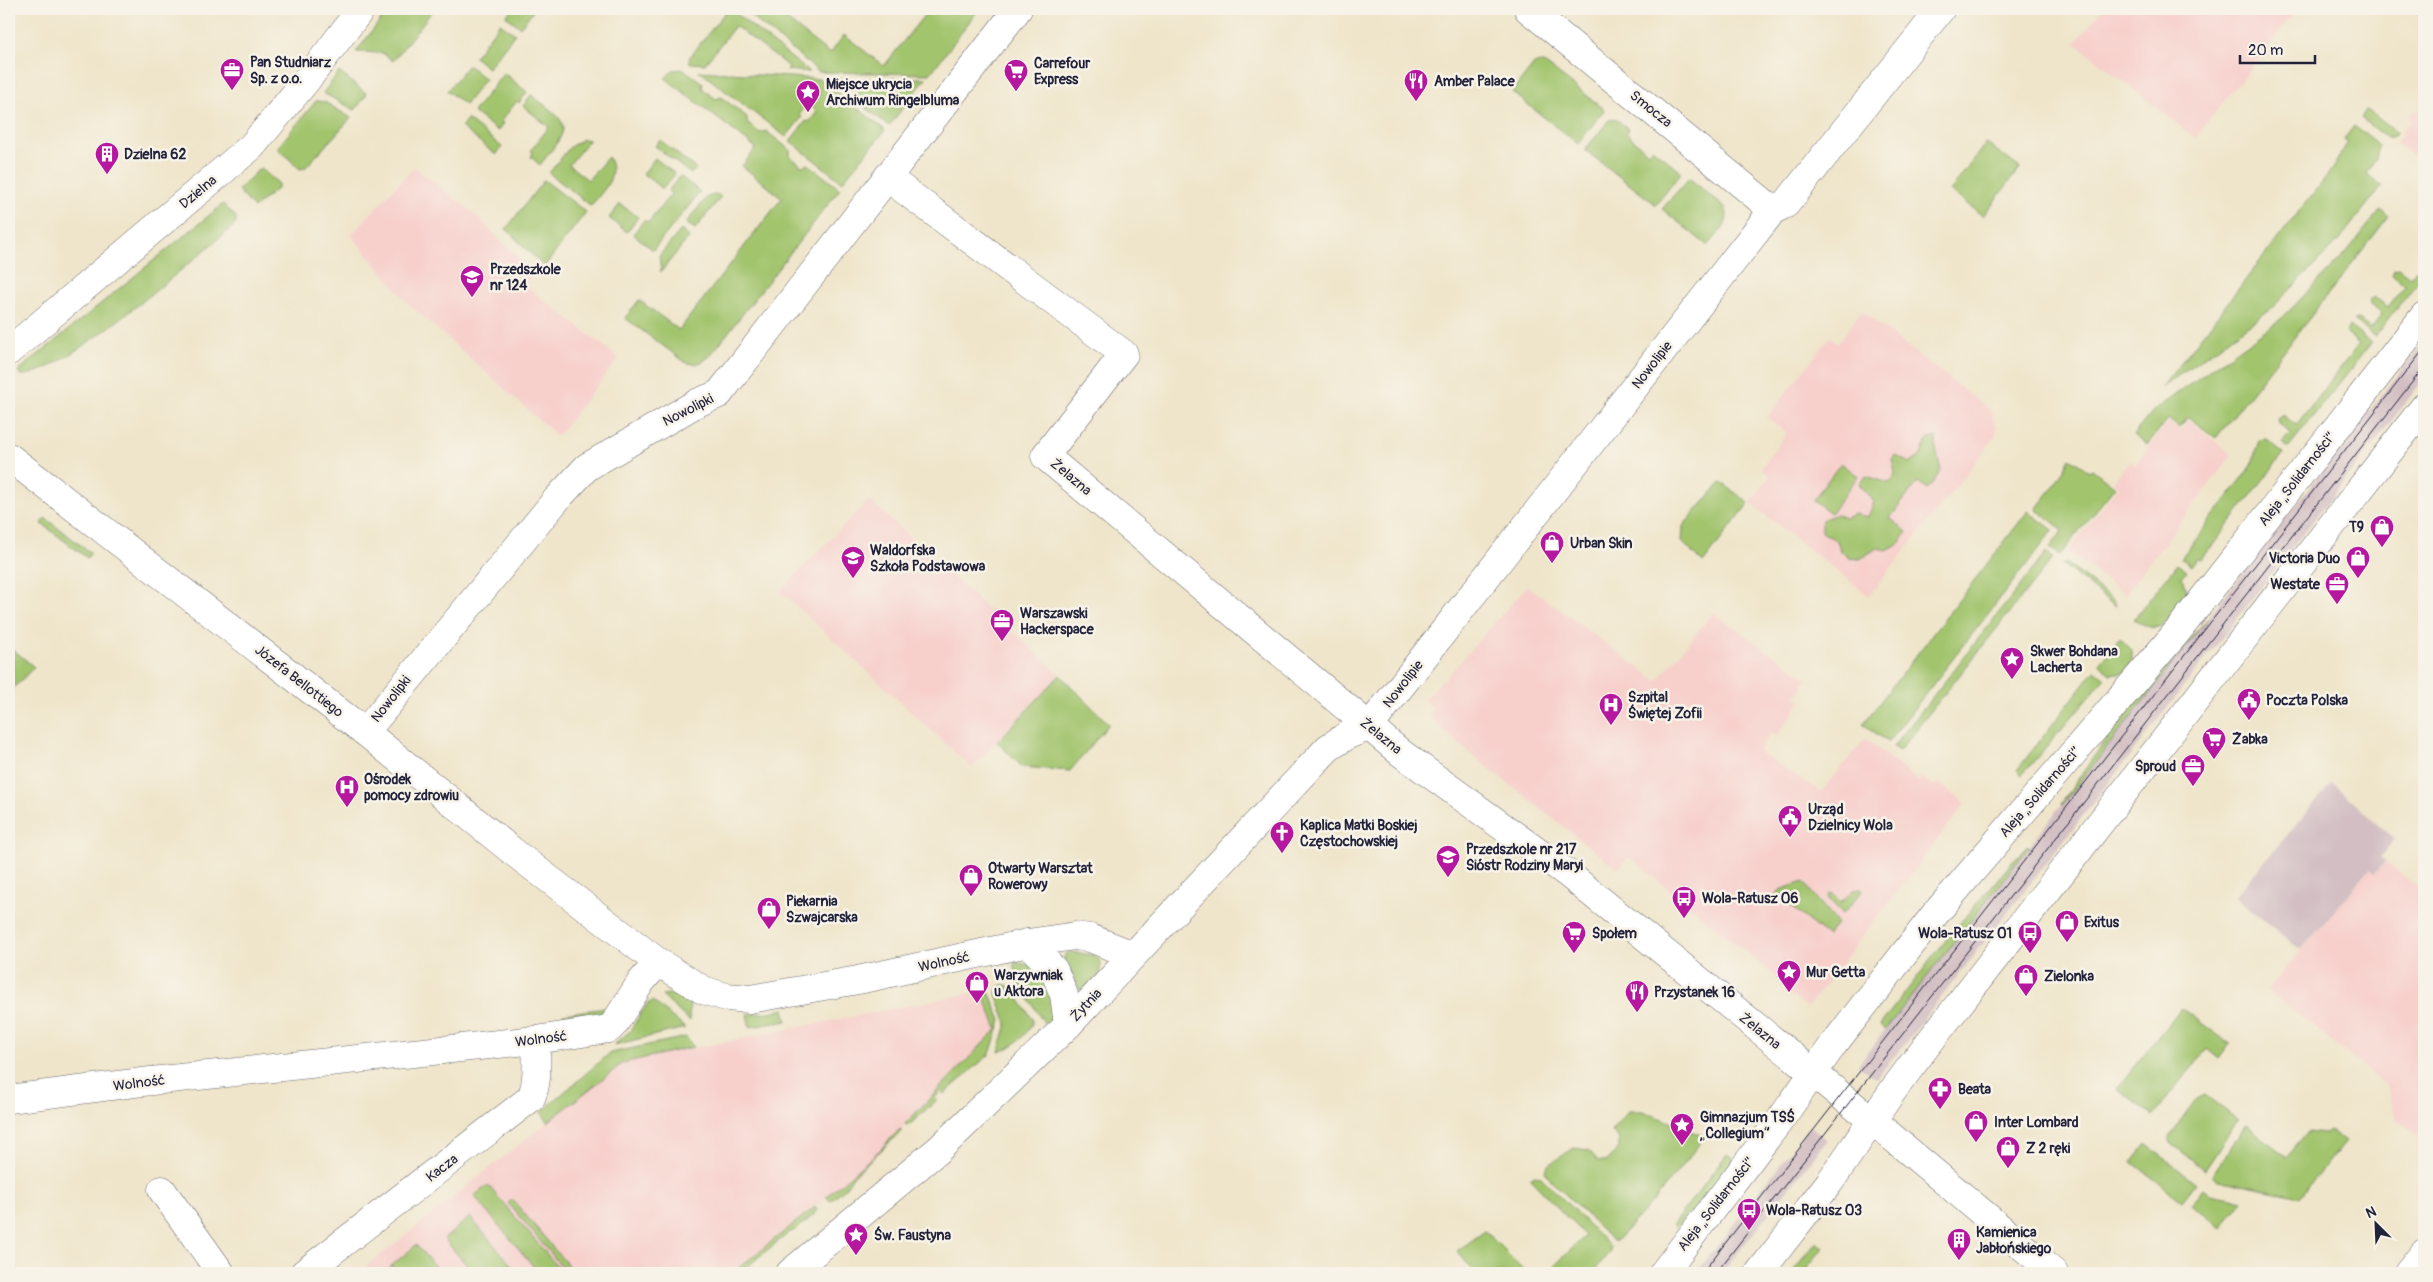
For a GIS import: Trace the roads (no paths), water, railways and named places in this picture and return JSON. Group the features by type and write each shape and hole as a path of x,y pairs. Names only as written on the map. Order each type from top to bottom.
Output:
{"street":[{"name":"Dzielna","path":"9,351 252,146 306,81 361,9"},
{"name":"Nowolipki","path":"365,732 557,499 587,467 697,403 718,394 1018,9"},
{"name":"Smocza","path":"1528,9 1774,210"},
{"name":"Nowolipie","path":"1369,727 1774,210 1786,204 1941,9"},
{"name":"Żelazna","path":"888,178 1124,354 1046,456 1401,753 1568,874 1872,1121 2054,1273"},
{"name":"Aleja „Solidarności”","path":"1663,1273 1952,894 2177,632 2424,316"},
{"path":"1759,1273 1829,1183 1924,1049 2424,406"},
{"name":"Józefa Bellottiego","path":"9,457 365,732 516,854 658,962"},
{"name":"Żytnia","path":"790,1273 938,1150 1068,1025 1328,748 1348,735 1369,727"},
{"name":"Wolność","path":"9,1099 142,1082 536,1040 610,1029 641,982 658,962 703,990 726,998 750,999 858,980 1028,943 1075,936 1090,938 1133,955"},
{"path":"1028,943 1054,970 1064,995 1068,1025"},
{"name":"Kacza","path":"304,1273 531,1098 535,1090 536,1040"},
{"path":"162,1190 221,1273"},
{"path":"2408,1273 2424,1253"}],"tram line":[{"path":"1702,1273 2424,349"},
{"path":"1716,1273 2424,367"}],"place":[{"name":"Pan Studniarz Sp. z o.o.","path":"232,91"},
{"name":"Carrefour Express","path":"1016,92"},
{"name":"Amber Palace","path":"1416,102"},
{"name":"Miejsce ukrycia Archiwum Ringelbluma","path":"808,113"},
{"name":"Dzielna 62","path":"107,175"},
{"name":"Przedszkole nr 124","path":"472,298"},
{"name":"T9","path":"2382,548"},
{"name":"Urban Skin","path":"1552,564"},
{"name":"Waldorfska Szkoła Podstawowa","path":"853,579"},
{"name":"Victoria Duo","path":"2358,579"},
{"name":"Westate","path":"2337,605"},
{"name":"Warszawski Hackerspace","path":"1002,642"},
{"name":"Skwer Bohdana Lacherta","path":"2012,680"},
{"name":"Poczta Polska","path":"2249,721"},
{"name":"Szpital Świętej Zofii","path":"1611,726"},
{"name":"Żabka","path":"2214,760"},
{"name":"Sproud","path":"2193,787"},
{"name":"Ośrodek pomocy zdrowiu","path":"347,808"},
{"name":"Urząd Dzielnicy Wola","path":"1790,838"},
{"name":"Kaplica Matki Boskiej Częstochowskiej","path":"1282,854"},
{"name":"Przedszkole nr 217 Sióstr Rodziny Maryi","path":"1448,878"},
{"name":"Otwarty Warsztat Rowerowy","path":"971,897"},
{"name":"Wola-Ratusz 06","path":"1684,919"},
{"name":"Piekarnia Szwajcarska","path":"769,930"},
{"name":"Exitus","path":"2067,943"},
{"name":"Społem","path":"1574,954"},
{"name":"Wola-Ratusz 01","path":"2030,954"},
{"name":"Mur Getta","path":"1789,993"},
{"name":"Zielonka","path":"2026,997"},
{"name":"Warzywniak u Aktora","path":"977,1004"},
{"name":"Przystanek 16","path":"1637,1013"},
{"name":"Beata","path":"1940,1110"},
{"name":"Inter Lombard","path":"1976,1143"},
{"name":"Gimnazjum TSŚ „Collegium”","path":"1682,1146"},
{"name":"Z 2 ręki","path":"2008,1169"},
{"name":"Wola-Ratusz 03","path":"1749,1231"},
{"name":"Św. Faustyna","path":"856,1256"},
{"name":"Kamienica Jabłońskiego","path":"1959,1261"}]}
